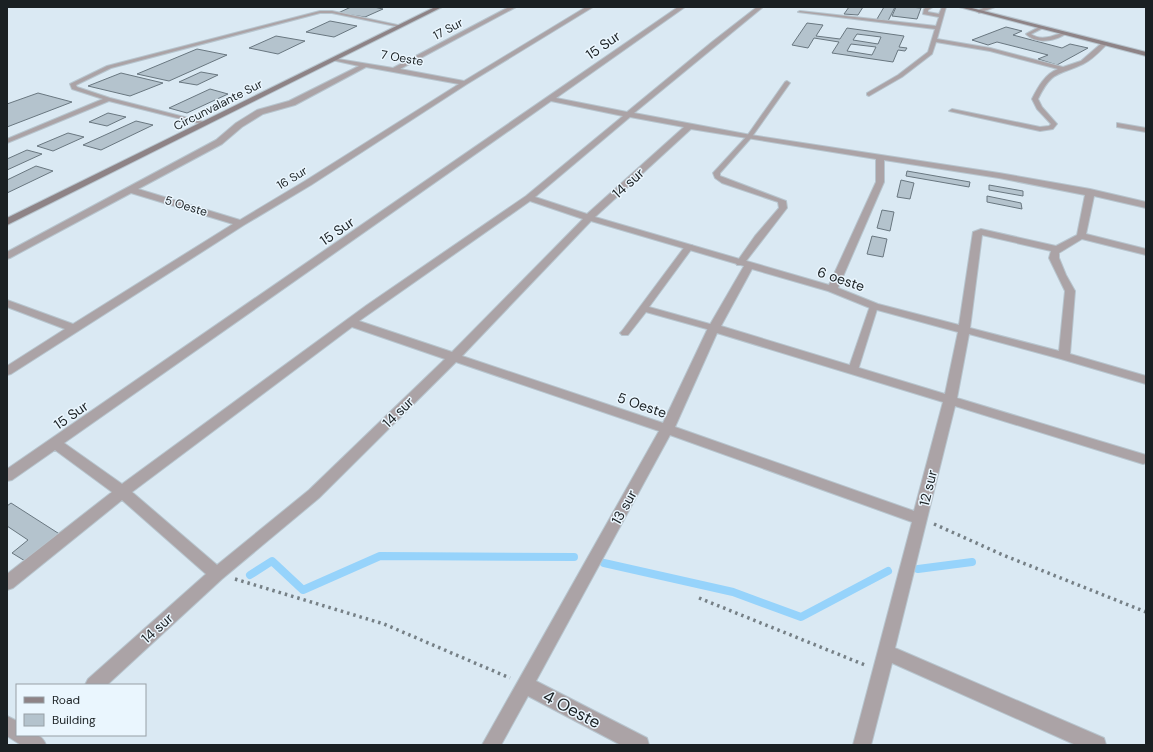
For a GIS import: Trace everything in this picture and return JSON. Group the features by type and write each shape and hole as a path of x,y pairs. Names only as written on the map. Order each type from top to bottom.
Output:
{"main road":[{"name":"Circunvalante Sur","path":"7,222 439,7"},
{"path":"962,7 1146,54"}],"street":[{"name":"17 Sur","path":"394,70 513,7"},
{"name":"16 Sur","path":"7,371 465,83 590,7"},
{"name":"15 Sur","path":"7,476 682,7"},
{"path":"7,583 122,492 352,323 371,307 529,198 714,43 760,7"},
{"path":"979,11 992,7"},
{"name":"7 Oeste","path":"334,59 465,83"},
{"path":"7,256 219,142 239,125 260,112 292,103 365,65"},
{"path":"550,99 749,137 1090,192 1146,205"},
{"path":"1120,125 1146,130"},
{"name":"14 sur","path":"95,684 217,574 314,494 454,356 589,218 690,126"},
{"path":"832,289 880,182 880,157"},
{"name":"5 Oeste","path":"132,190 241,223"},
{"path":"1081,236 1090,192"},
{"name":"6 oeste","path":"529,198 589,218 832,289 874,306 1064,356 1146,380"},
{"name":"12 sur","path":"862,745 950,400 964,329 976,234 981,232 1057,249"},
{"path":"1064,356 1070,290 1061,275 1054,258 1054,252 1081,236 1146,252"},
{"name":"13 sur","path":"491,745 526,685 667,429 744,264"},
{"path":"7,303 74,329"},
{"name":"5 Oeste","path":"352,323 454,356 667,429 920,519"},
{"path":"714,328 1143,459"},
{"path":"55,443 122,492 217,574"},
{"path":"886,652 1097,745"},
{"name":"4 Oeste","path":"526,685 640,745"},
{"path":"7,725 16,731"}],"lane":[{"path":"931,7 926,9 925,13 941,16"},
{"path":"869,94 900,76 930,53 944,7"},
{"path":"205,123 108,99 74,88 73,84 93,73 121,63 320,12 332,12 400,26"},
{"path":"800,12 938,28"},
{"path":"1041,27 1028,34 1035,38 1048,40 1065,33"},
{"path":"934,40 990,50 1063,69"},
{"path":"952,111 1040,129 1051,128 1054,124 1039,108 1035,98 1041,87 1053,73 1083,62 1105,43"},
{"path":"744,264 758,238 783,208 782,201 717,177 716,173 749,137 787,83"},
{"path":"7,141 108,99"},
{"path":"625,333 689,247"},
{"path":"853,370 874,306"},
{"path":"643,308 714,328"}],"path":[{"path":"920,519 1003,555 1146,612"},
{"path":"217,574 384,624 526,685"},
{"path":"699,598 881,671"}],"building":[{"path":"351,7 374,7 383,9 365,17 338,13"},
{"path":"849,7 863,7 858,15 844,14"},
{"path":"884,7 895,7 888,21 877,19"},
{"path":"896,7 921,8 917,19 892,16"},
{"path":"330,21 357,26 334,37 306,32"},
{"path":"807,23 823,25 816,36 840,39 847,28 904,36 899,47 907,48 905,51 898,50 893,62 832,53 839,42 814,38 808,48 792,45","holes":["857,34 881,37 878,44 853,40","851,44 876,47 872,55 847,51"]},
{"path":"1006,27 1022,31 1013,35 1062,48 1070,44 1088,48 1057,65 1038,59 1048,55 997,42 988,45 972,40"},
{"path":"276,36 305,41 278,54 249,48"},
{"path":"197,49 227,55 169,81 137,74"},
{"path":"201,72 218,75 197,85 179,82"},
{"path":"121,73 163,83 130,96 88,86"},
{"path":"210,89 228,94 187,113 169,108"},
{"path":"38,93 72,102 7,127 7,104"},
{"path":"108,113 126,117 107,126 89,122"},
{"path":"136,121 153,125 101,150 83,145"},
{"path":"68,133 84,137 53,151 37,146"},
{"path":"27,150 42,154 7,170 7,159"},
{"path":"36,166 53,171 7,193 7,180"},
{"path":"907,171 970,182 969,187 906,176"},
{"path":"901,180 914,183 910,199 897,197"},
{"path":"989,185 1023,191 1023,196 989,190"},
{"path":"987,196 1021,203 1022,209 987,202"},
{"path":"882,210 894,212 890,231 877,228"},
{"path":"872,236 887,239 883,257 867,254"},
{"path":"11,503 61,535 30,564 12,553 28,540 7,526 7,506"}],"waterway":[{"path":"250,575 272,561 303,590 380,556 574,557"},
{"path":"918,569 972,562"},
{"path":"604,563 733,592 801,617 888,571"}]}
